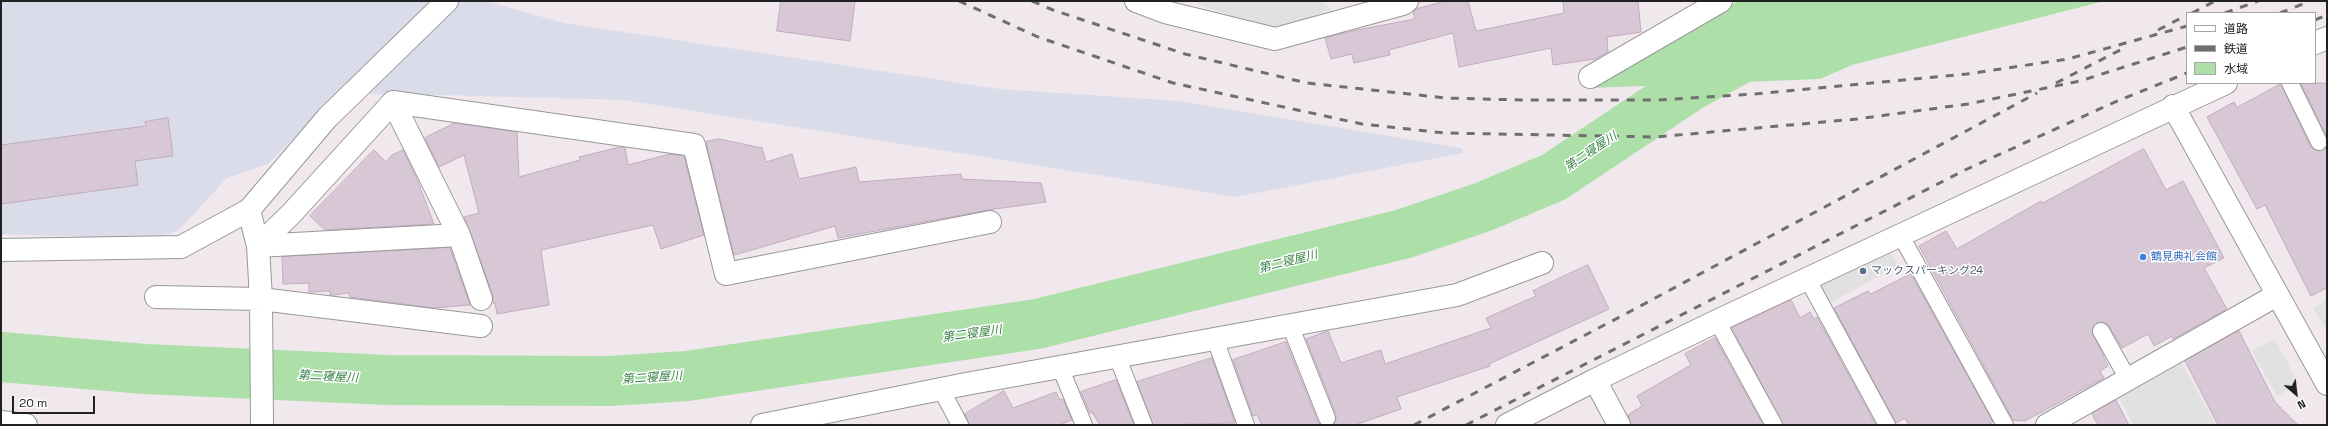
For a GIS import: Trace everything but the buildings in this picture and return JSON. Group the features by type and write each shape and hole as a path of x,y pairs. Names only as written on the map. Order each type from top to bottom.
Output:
{"street":[{"path":"1,250 181,247 249,210 327,118 447,1"},
{"path":"1136,1 1170,6 1275,39 1403,4 1407,1"},
{"path":"1590,77 1720,1"},
{"path":"2316,43 2327,38"},
{"path":"1507,425 1595,380 1807,278 2173,106 2224,84"},
{"path":"258,246 291,214 393,102"},
{"path":"393,102 694,145 726,274 990,222"},
{"path":"393,102 459,235 481,299"},
{"path":"2173,106 2327,384"},
{"path":"249,210 258,246 261,299 262,425"},
{"path":"258,246 459,235"},
{"path":"762,425 808,420 940,389 1457,296 1542,263"},
{"path":"2047,425 2277,295"},
{"path":"156,297 261,299 481,326"},
{"path":"1595,380 1619,425"},
{"path":"1,422 26,425"}],"lane":[{"path":"2290,84 2319,142"},
{"path":"1900,234 2005,425"},
{"path":"1807,278 1887,425"},
{"path":"1717,321 1774,425"},
{"path":"1290,326 1327,418"},
{"path":"2101,331 2128,379"},
{"path":"1215,339 1246,425"},
{"path":"1118,356 1144,425"},
{"path":"1060,367 1084,425"},
{"path":"940,389 960,425"}],"shaded area":[{"path":"1,1 486,1 564,23 1000,89 1180,101 1462,148 1463,153 1236,197 624,100 443,95 337,94 268,164 227,178 178,231 149,239 1,234"},
{"path":"1199,1 1322,1 1331,9 1275,31 1197,4"},
{"name":"マックスパーキング24","path":"1881,248 1892,254 1899,265 1830,303 1821,287 1826,277"},
{"path":"2327,299 2327,330 2313,308"},
{"path":"2275,339 2299,384 2277,396 2252,351"},
{"path":"2182,363 2216,425 2134,425 2119,398"}],"water":[{"path":"1738,1 2105,1 1852,65 1820,79 1591,88"}],"waterway":[{"name":"第二寝屋川","path":"1,357 145,369 388,380 610,381 687,376 1037,324 1403,234 1483,207 1554,177 1692,85 1804,24 1879,1"}],"railway":[{"path":"959,1 1038,37 1173,83 1362,124 1445,133 1656,137 1857,119 1968,104 2080,81 2186,47"},
{"path":"1032,1 1053,10 1185,54 1307,83 1446,98 1522,100 1657,100 1755,94 1967,74 2068,59 2186,26"},
{"path":"2194,12 2215,1"},
{"path":"2228,12 2258,1"},
{"path":"2282,12 2310,1"},
{"path":"2316,20 2327,15"},
{"path":"2158,30 2186,16"},
{"path":"2056,83 2126,47"},
{"path":"1466,425 1965,170 2115,102 2186,73"},
{"path":"1414,425 1631,311 2037,93"}],"place":[{"name":"鶴見典礼会館","path":"2143,257"},
{"name":"マックスパーキング24","path":"1863,271"}]}
